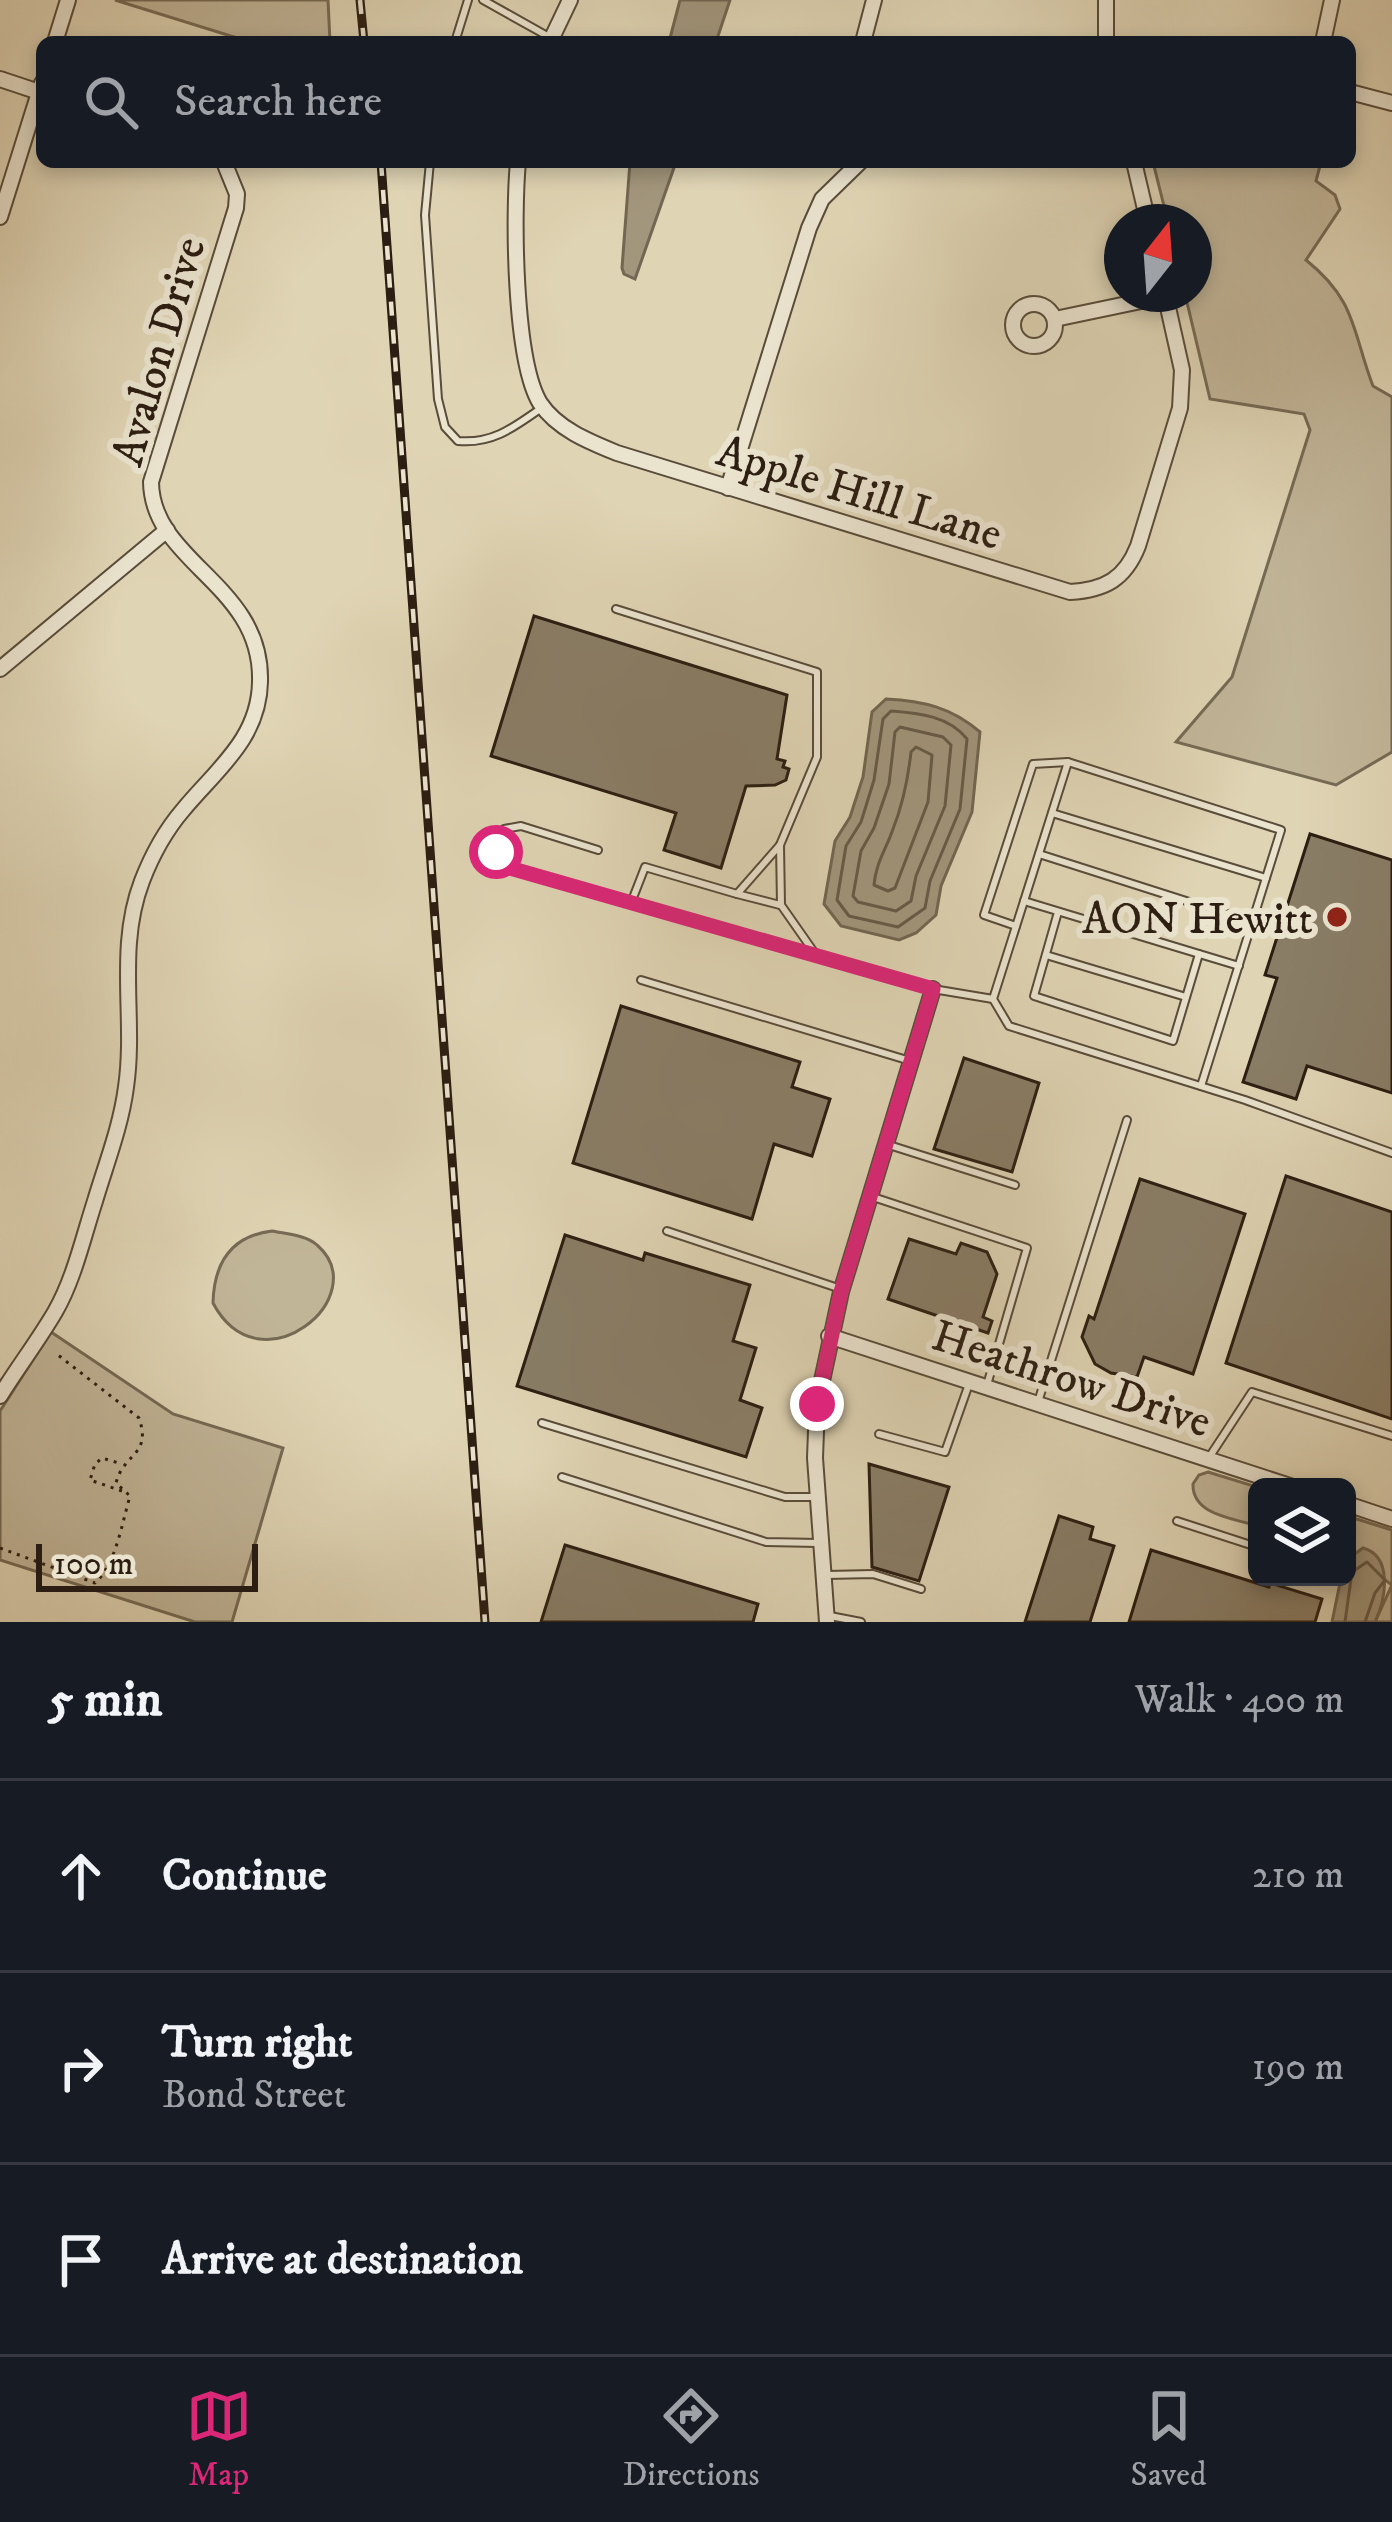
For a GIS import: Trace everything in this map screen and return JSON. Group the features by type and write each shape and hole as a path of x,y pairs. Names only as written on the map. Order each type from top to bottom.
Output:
{"street":[{"path":"57,36 68,0"},
{"path":"552,36 570,0"},
{"path":"865,36 874,0"},
{"path":"1106,0 1106,36"},
{"path":"1324,36 1332,0"},
{"path":"0,80 36,88"},
{"path":"1356,94 1392,103"},
{"path":"0,217 36,105"},
{"name":"Avalon Drive","path":"1,1390 66,1288 120,1118 127,1086 127,947 140,886 171,825 240,746 256,710 260,683 250,626 167,530 154,506 151,482 236,208 237,194 226,168"},
{"path":"518,168 524,354 543,407"},
{"path":"728,488 809,228 822,199 854,168"},
{"path":"1135,168 1144,204"},
{"path":"1055,320 1104,309"},
{"name":"Apple Hill Lane","path":"543,407 583,439 728,488 1056,589 1105,587 1131,563 1180,408 1182,370 1169,312"},
{"path":"0,669 167,530"},
{"path":"827,1618 817,1404 842,1289 933,989"},
{"name":"Heathrow Drive","path":"829,1336 1265,1478"},
{"path":"1356,1506 1390,1514"}],"lane":[{"path":"456,36 469,0"},
{"path":"483,0 543,36"},
{"path":"430,168 426,238 438,399 445,428 458,441 477,443 506,434 543,407"},
{"path":"616,610 817,672 817,757 780,845 737,894"},
{"path":"993,999 1068,762"},
{"path":"1016,926 984,915 1033,764 1068,762 1281,830 1201,1087"},
{"path":"1052,813 1266,878"},
{"path":"598,850 521,826 504,830 496,839 496,852 506,867 933,989 993,999 1010,1026 1392,1153"},
{"path":"780,845 781,905 815,955"},
{"path":"1039,854 1252,922"},
{"path":"632,903 645,867 781,905"},
{"path":"1024,902 1238,966"},
{"path":"1058,912 1034,996 1173,1041 1199,954"},
{"path":"1046,955 1186,998"},
{"path":"640,980 911,1061"},
{"path":"1037,1404 1127,1120"},
{"path":"886,1144 1015,1185"},
{"path":"870,1196 1027,1248 986,1387"},
{"path":"667,1231 842,1289"},
{"path":"880,1434 946,1451 970,1382"},
{"path":"1208,1460 1252,1391 1392,1436"},
{"path":"542,1423 785,1497 818,1497"},
{"path":"562,1477 766,1542 821,1543"},
{"path":"1177,1521 1248,1544"},
{"path":"824,1575 873,1574 921,1589"},
{"path":"827,1618 861,1622"}],"path":[{"path":"0,1548 95,1583 130,1496 116,1483 124,1464 139,1451 143,1439 139,1418 58,1355"},
{"path":"123,1491 90,1480 94,1464 102,1458 124,1464"}],"shaded area":[{"path":"115,0 328,0 330,36 231,36"},
{"path":"1154,168 1319,168 1316,181 1335,195 1340,209 1306,260 1344,303 1373,386 1392,397 1392,752 1336,785 1176,742 1232,677 1310,430 1304,414 1210,399 1189,312 1212,312 1212,204 1164,204"},
{"path":"272,1231 317,1245 331,1266 332,1288 322,1309 305,1326 282,1337 257,1339 233,1328 213,1303 214,1288 222,1264 236,1245"},
{"path":"51,1332 173,1414 283,1448 232,1622 195,1622 0,1560 0,1411"},
{"path":"1208,1472 1248,1484 1248,1523 1216,1514 1199,1503 1193,1484"},
{"path":"1356,1519 1392,1530 1392,1585 1356,1558"},
{"path":"1392,1585 1392,1622 1375,1622"}],"water":[{"path":"680,0 730,0 718,36 671,36"},
{"path":"630,168 674,168 635,279 622,268"},
{"path":"886,699 936,707 980,732 972,812 941,886 936,915 916,933 899,940 841,926 824,904 835,841 850,817 863,777 872,712"},
{"path":"1363,1548 1372,1552 1383,1568 1382,1601 1375,1622 1332,1622 1339,1586 1356,1586 1356,1553"}],"building":[{"path":"534,616 787,695 777,759 789,769 786,780 746,786 721,868 664,850 676,813 491,756"},
{"name":"AON Hewitt","path":"1310,834 1392,860 1392,1093 1307,1066 1296,1099 1243,1082 1277,978 1265,975"},
{"path":"621,1006 800,1062 792,1087 830,1099 812,1156 774,1144 752,1219 573,1163"},
{"path":"964,1058 1039,1083 1012,1172 934,1149"},
{"path":"1286,1176 1392,1212 1392,1419 1226,1363"},
{"path":"1140,1179 1245,1214 1193,1374 1144,1357 1137,1377 1111,1373 1095,1364 1082,1337 1089,1316 1094,1319"},
{"path":"565,1235 643,1260 645,1253 750,1285 733,1341 756,1348 740,1400 762,1408 746,1457 517,1386"},
{"path":"909,1239 956,1254 961,1243 987,1252 997,1274 983,1317 992,1321 988,1333 888,1299"},
{"path":"869,1464 949,1487 919,1581 872,1567"},
{"path":"1059,1516 1093,1527 1090,1539 1114,1546 1090,1622 1025,1622"},
{"path":"565,1545 758,1604 753,1622 541,1622"},
{"path":"1151,1550 1248,1580 1248,1586 1280,1586 1322,1599 1315,1622 1129,1622"}],"railway":[{"path":"360,0 363,36"},
{"path":"381,168 485,1622"}],"place":[{"name":"AON Hewitt","path":"1337,917"}],"route":[{"path":"496,852 506,867 933,989 841,1292 817,1404"}]}
